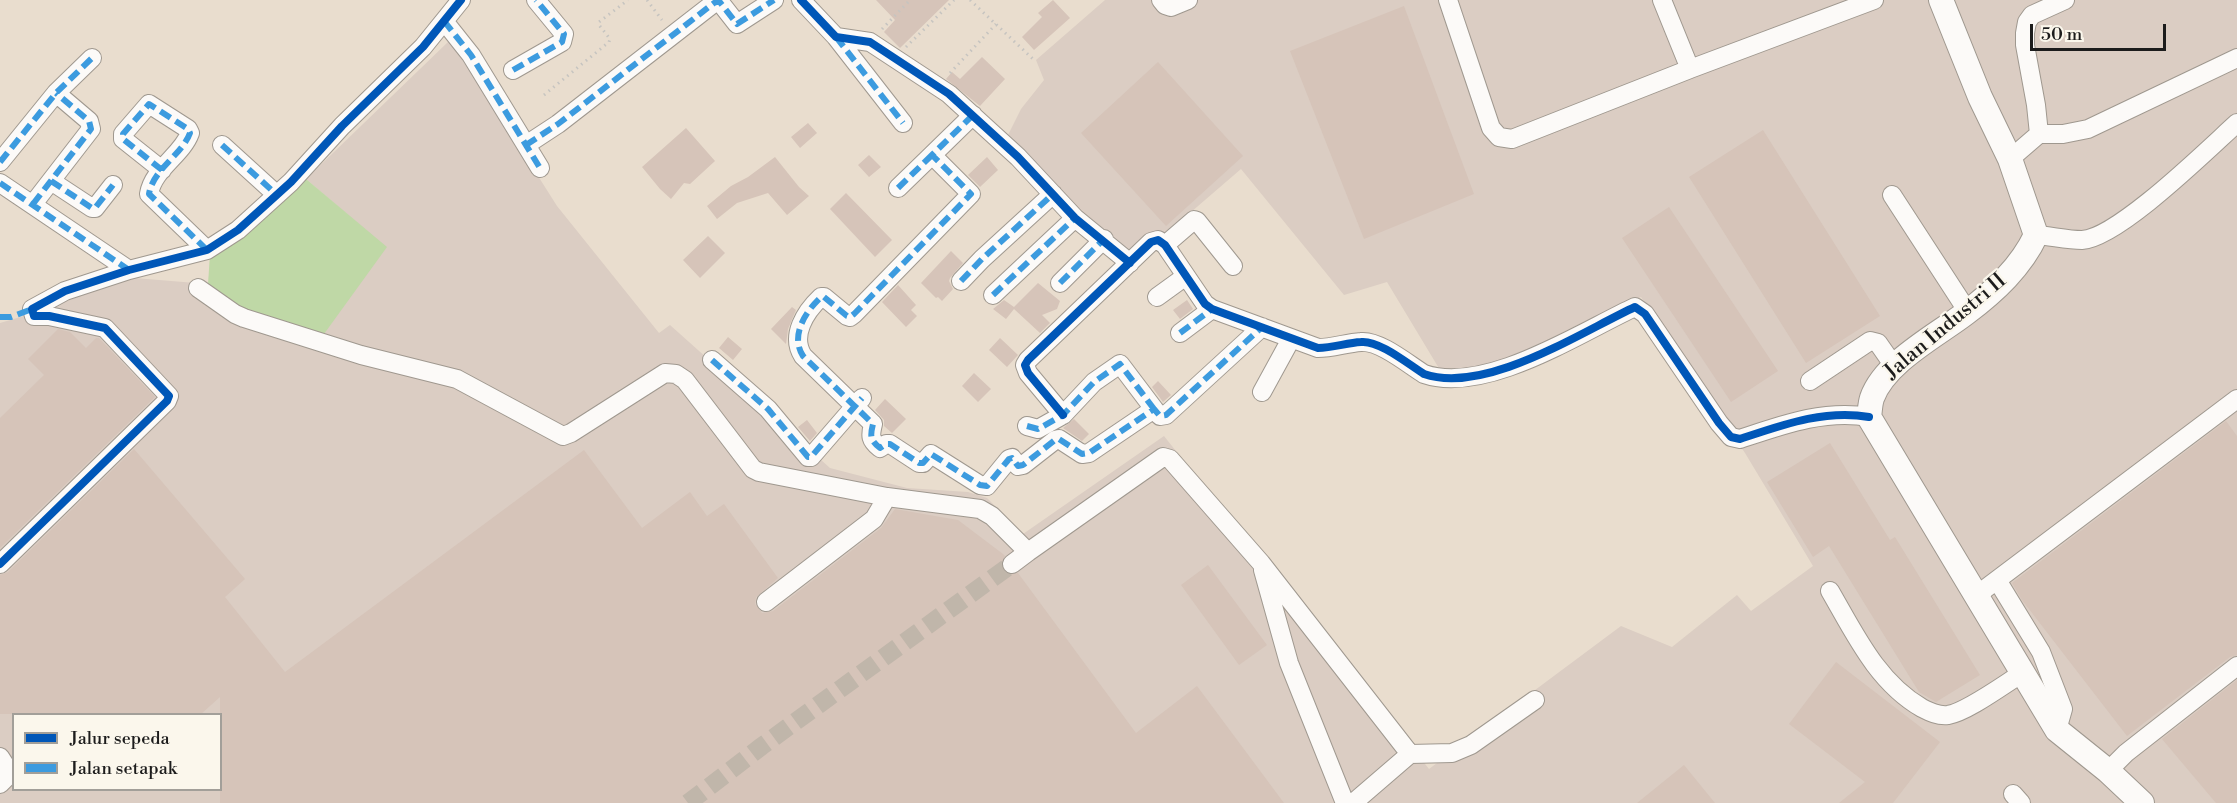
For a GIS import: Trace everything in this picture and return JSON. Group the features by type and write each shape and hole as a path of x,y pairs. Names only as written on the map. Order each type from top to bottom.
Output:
{"main road":[{"path":"1941,0 1980,97 2010,159 2036,235"},
{"name":"Jalan Industri II","path":"1869,417 1871,400 1880,383 1894,366 1968,312 2011,273 2027,254 2036,235"},
{"path":"1869,417 2024,672 2056,730 2108,771 2137,801"}],"street":[{"path":"0,564 167,401 169,396 105,328 49,316 34,316 32,309 56,296 129,270 207,250 238,230 277,195 342,126 423,47 461,0"},
{"path":"513,70 564,39 564,34 536,0"},
{"path":"525,145 558,124 719,1 737,24 774,0"},
{"path":"1161,0 1165,5 1171,7 1188,0"},
{"path":"1448,0 1491,128 1496,135 1502,138 1521,137 1690,69 1874,0"},
{"path":"1662,0 1690,69"},
{"path":"2039,134 2025,33 2032,15 2065,0"},
{"path":"804,1 836,37 903,123"},
{"path":"444,21 471,55 540,168"},
{"path":"836,37 870,42 938,86 1018,157 1075,218 1104,239 1130,263"},
{"path":"0,162 56,93 92,58"},
{"path":"2010,159 2039,134 2063,134 2088,129 2237,58"},
{"path":"33,204 91,129 89,121 56,93"},
{"path":"898,188 973,115"},
{"path":"2036,235 2084,240 2112,227 2141,208 2237,123"},
{"path":"222,145 277,195"},
{"path":"932,155 971,195 854,314 847,316 821,297 799,329 798,348 803,356 859,402 873,424 870,437 873,443 880,448 890,444 922,463 931,454 983,486 987,486 1009,459 1012,458 1018,466 1023,465 1050,441 1059,439 1082,454 1089,453 1154,409"},
{"path":"162,170 149,194 207,250"},
{"path":"51,181 92,208 95,208 113,185"},
{"path":"0,183 129,270"},
{"path":"961,281 1053,194"},
{"path":"1892,195 1968,312"},
{"path":"993,295 1075,218"},
{"path":"1165,245 1194,220 1233,266"},
{"path":"1060,283 1104,239"},
{"path":"1063,415 1028,374 1025,365 1151,242 1158,240 1165,245 1205,304 1212,309 1318,348 1375,343 1424,374 1433,377 1482,376 1508,369 1635,307 1644,314 1731,437 1740,438 1804,418 1858,415 1869,417"},
{"path":"1157,297 1186,276"},
{"path":"198,288 244,318 361,355 457,379 562,436 571,434 665,373 676,374 685,380 753,469 887,497 980,509 992,516 1028,552"},
{"path":"1180,333 1212,309"},
{"path":"1027,426 1038,429 1063,415 1094,382 1120,364 1160,416 1166,415 1262,327"},
{"path":"1262,392 1291,339"},
{"path":"1810,381 1870,341 1878,343 1894,366"},
{"path":"712,360 768,409 807,457 811,457 859,402"},
{"path":"1977,595 2237,399"},
{"path":"1012,564 1163,457 1170,459 1261,563 1410,754"},
{"path":"766,602 874,519 887,497"},
{"path":"1261,563 1289,663 1345,803"},
{"path":"1997,580 2041,652 2063,709 2056,730"},
{"path":"1830,591 1875,667 1904,697 1933,714 1948,715 1964,709 2024,672"},
{"path":"2108,771 2126,753 2237,666"},
{"path":"1353,803 1410,754 1452,753 1471,745 1535,700"},
{"path":"0,757 9,771 0,784"}],"path":[{"path":"544,94 609,42 610,39 599,22 628,0"},
{"path":"647,0 673,35"},
{"path":"870,42 910,0"},
{"path":"895,58 954,0"},
{"path":"970,0 1033,59"},
{"path":"938,86 996,24"}],"shaded area":[{"path":"1105,0 2237,0 2237,803 0,803 0,323 41,311 69,293 122,277 208,284 247,315 386,248 306,179 449,41 488,97 557,206 659,333 670,325 830,468 907,488 968,492 987,498 1023,534 1164,436 1429,769 1621,626 1672,647 1737,595 1751,611 1813,566 1745,453 1641,297 1507,363 1481,371 1440,370 1387,282 1344,295 1241,169 1169,231 1148,237 1131,256 1080,216 1006,139 1021,109 1044,80 1036,60"}],"green space":[{"path":"306,179 387,247 324,334 247,315 208,284 210,254"}],"building":[{"path":"876,0 949,0 900,48 884,32 895,20"},
{"path":"1053,0 1070,18 1034,50 1022,37 1042,17 1038,13"},
{"path":"1404,6 1474,194 1364,239 1290,51"},
{"path":"982,57 1005,79 980,106 946,79 952,72 960,79"},
{"path":"1158,62 1243,156 1166,226 1081,133"},
{"path":"808,123 817,133 800,148 791,137"},
{"path":"686,128 715,161 690,184 684,183 671,199 642,167"},
{"path":"1763,130 1880,316 1806,363 1689,177"},
{"path":"869,155 881,167 869,177 858,165"},
{"path":"775,157 809,196 787,215 768,193 737,203 717,219 707,206 731,186 748,177"},
{"path":"987,157 998,170 980,187 968,175"},
{"path":"846,193 892,240 875,257 830,209"},
{"path":"1669,207 1778,371 1731,402 1622,238"},
{"path":"708,236 725,253 700,278 683,260"},
{"path":"951,251 963,263 950,278 953,289 942,301 921,283"},
{"path":"1038,283 1060,301 1057,309 1042,315 1050,323 1040,333 1014,309 1006,319 993,309 1004,300 1014,307"},
{"path":"898,285 916,305 911,310 917,316 906,327 882,302"},
{"path":"1187,300 1193,309 1180,319 1173,310"},
{"path":"792,307 796,310 788,329 786,344 771,329"},
{"path":"58,329 70,332 86,348 96,338 99,338 155,397 0,548 0,418 44,375 28,359"},
{"path":"728,337 742,349 733,360 719,348"},
{"path":"1000,338 1018,355 1007,367 989,350"},
{"path":"974,373 991,389 978,402 962,386"},
{"path":"1158,381 1171,395 1163,402 1152,387"},
{"path":"885,399 906,419 892,433 884,426 884,420 875,410"},
{"path":"1074,419 1089,434 1082,441 1063,428"},
{"path":"807,420 817,433 810,441 798,427"},
{"path":"2226,421 2237,436 2237,655 2230,657 2127,736 2022,600 2012,583"},
{"path":"1830,443 1890,540 1895,537 1980,675 1936,702 1919,692 1829,546 1813,557 1767,482"},
{"path":"134,449 245,579 225,597 285,672 584,450 642,528 690,492 707,516 724,504 778,578 756,597 755,604 762,613 773,611 881,528 895,509 958,520 1005,556 1001,565 1003,570 1008,574 1018,573 1136,733 1197,686 1284,803 220,803 222,713 220,713 220,697 202,713 0,714 0,575 8,572"},
{"path":"1208,565 1267,645 1239,665 1181,585"},
{"path":"1836,662 1940,742 1893,803 1839,803 1865,782 1789,724"},
{"path":"2237,680 2237,803 2216,803 2162,739"},
{"path":"1684,765 1715,803 1637,803"}],"tunnel":[{"path":"688,803 762,746 1012,564"}],"marked path":[{"path":"513,70 562,42 564,34 536,0"},
{"path":"526,145 558,124 714,3 719,1 737,24 774,0"},
{"path":"444,21 471,55 540,168"},
{"path":"836,37 903,123"},
{"path":"0,162 56,93 92,58"},
{"path":"33,204 91,129 89,121 56,93"},
{"path":"162,170 123,139 123,134 149,104 188,129 190,133 181,148 156,177 149,194 207,250 205,251"},
{"path":"973,115 932,155 971,194 854,314 847,316 821,297 805,317 799,332 799,348 803,356 873,424 872,438 880,448 890,444 919,463 923,463 931,454 980,485 987,486 1009,459 1012,458 1018,466 1023,465 1055,440 1059,439 1082,454 1089,453 1154,409 1160,416 1166,415 1262,327"},
{"path":"222,145 277,195"},
{"path":"898,188 932,155"},
{"path":"51,181 92,208 95,208 113,185"},
{"path":"0,183 129,270"},
{"path":"961,281 1053,194"},
{"path":"993,295 1075,218"},
{"path":"1060,283 1104,239"},
{"path":"0,317 11,317 32,309"},
{"path":"1180,333 1212,309"},
{"path":"712,360 768,409 808,457 811,457 862,398"},
{"path":"1027,426 1038,429 1063,415 1094,382 1120,364 1154,409"}],"cycle path":[{"path":"0,564 167,401 169,396 105,328 49,316 34,316 32,309 65,291 129,270 207,250 238,230 291,182 342,126 423,47 461,0"},
{"path":"801,0 836,37 870,42 949,94 1018,157 1075,218 1130,263"},
{"path":"1063,415 1028,373 1025,365 1151,242 1158,240 1165,245 1205,304 1212,309 1318,348 1368,342 1385,349 1424,374 1448,378 1475,376 1503,369 1531,358 1635,307 1645,314 1719,423 1731,437 1740,439 1820,417 1836,415 1869,417"}]}
